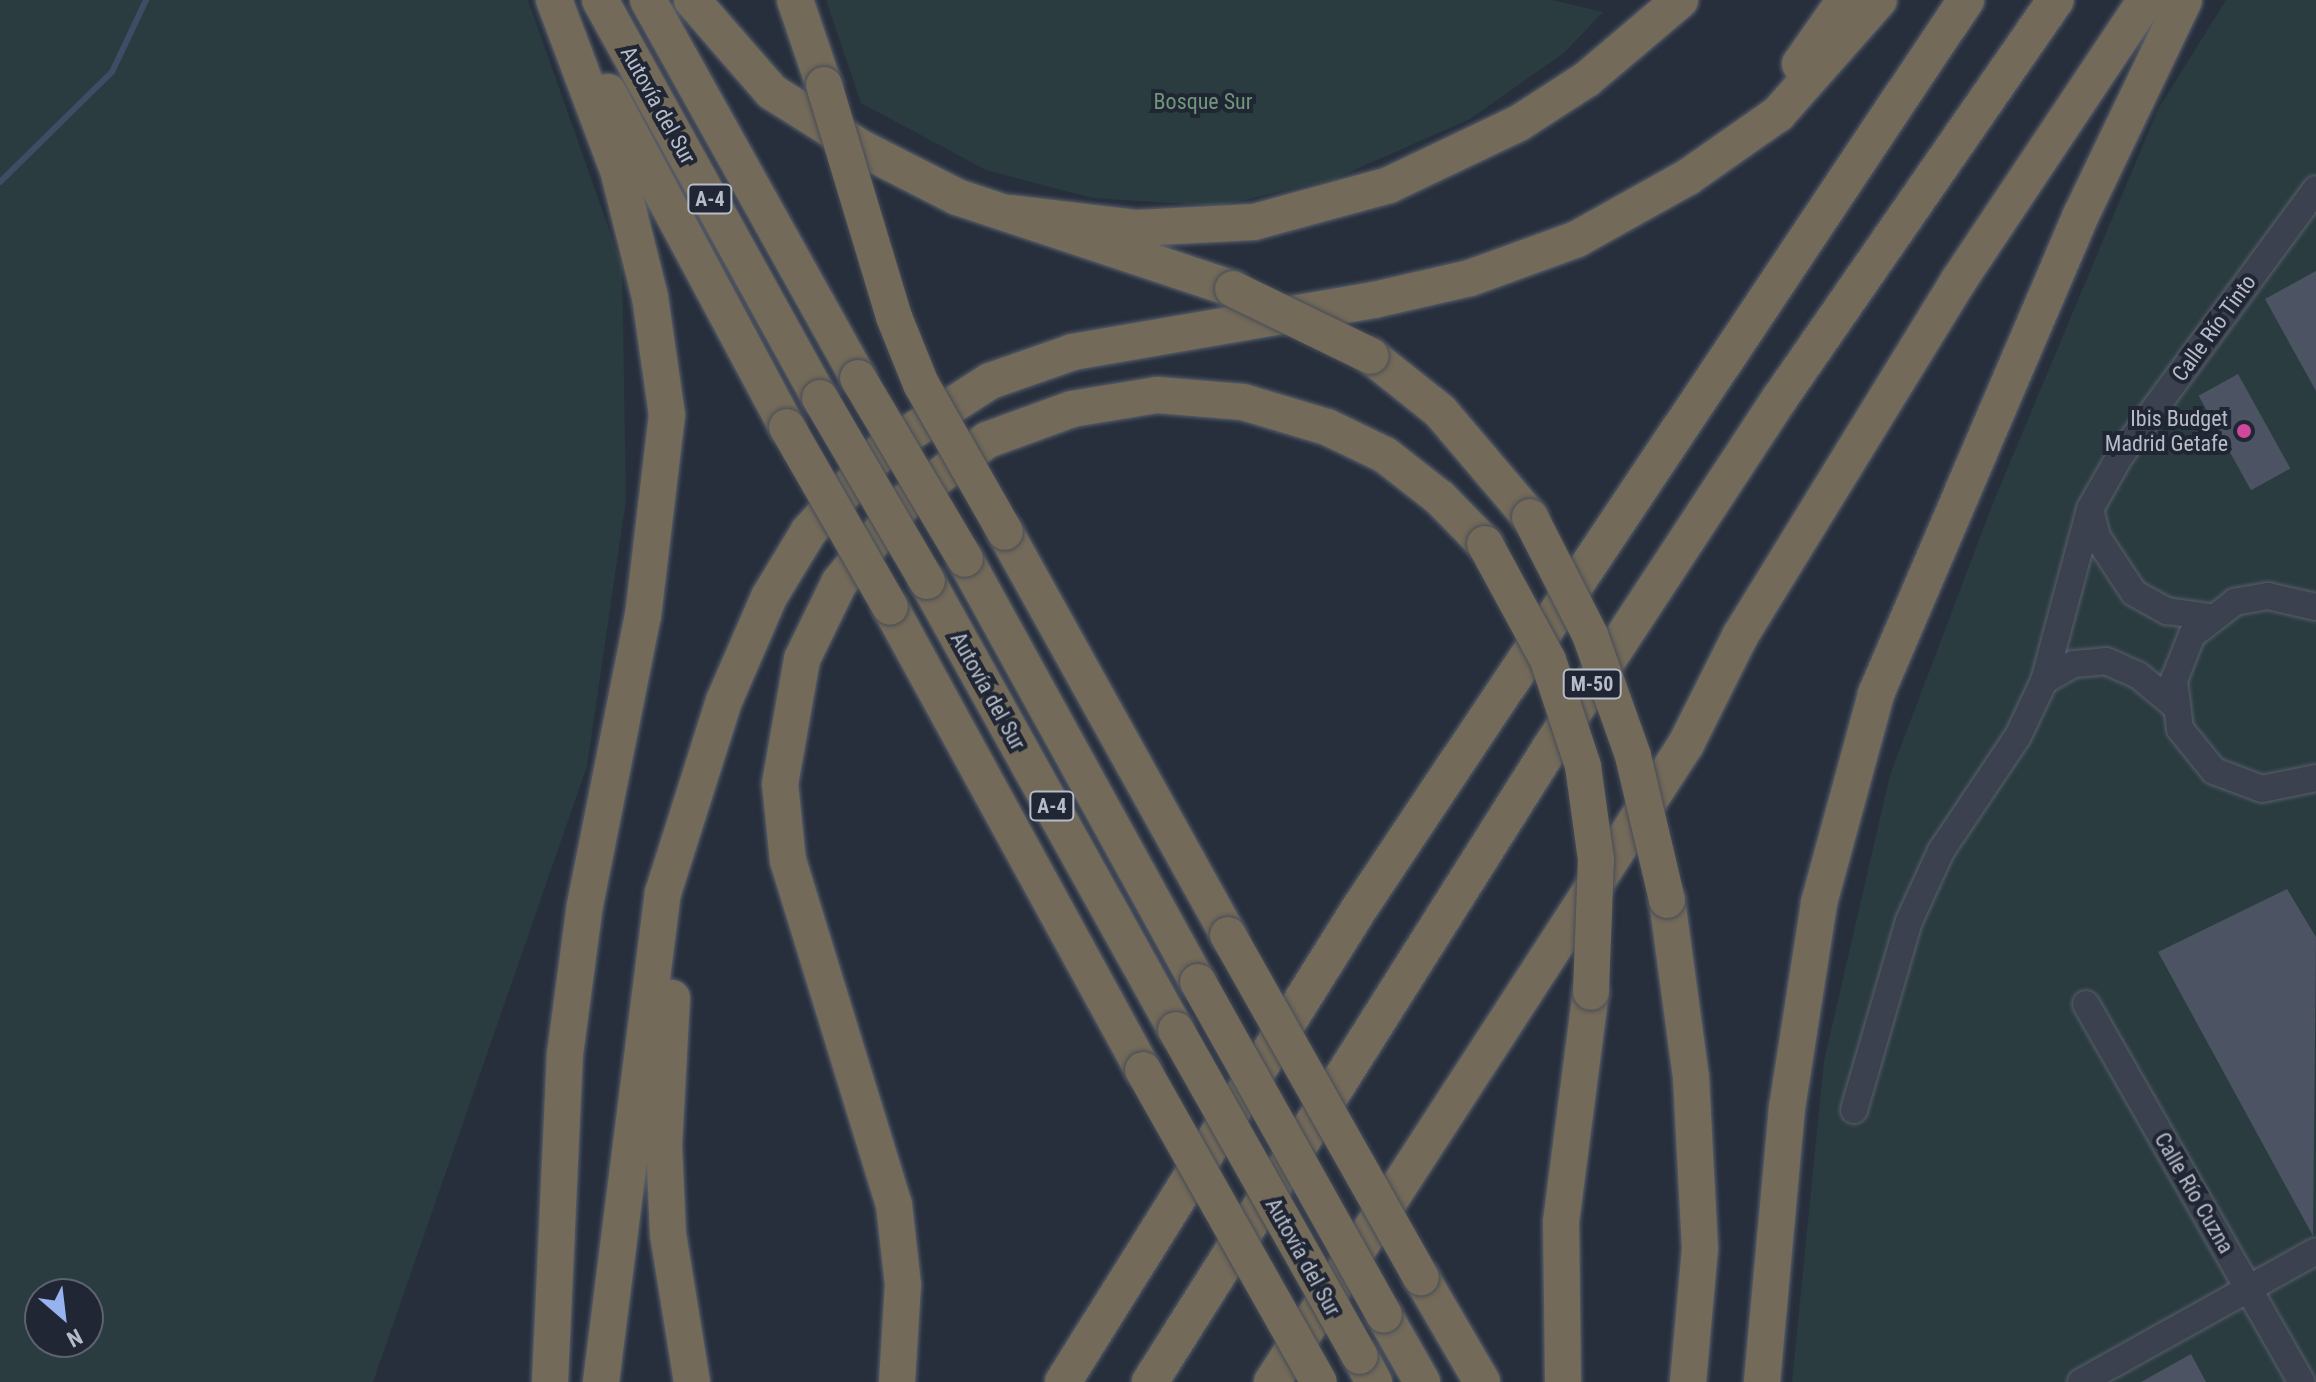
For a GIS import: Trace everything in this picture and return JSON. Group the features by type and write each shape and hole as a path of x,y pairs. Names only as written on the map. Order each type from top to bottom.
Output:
{"highway":[{"path":"554,0 787,427 1319,1382"},
{"path":"550,1382 565,1054 585,905 643,616 667,415 650,297 618,170 554,0"},
{"name":"Autovía del Sur","path":"600,0 820,398 927,581 1367,1369"},
{"name":"Autovía del Sur","path":"648,0 858,378 965,559 1422,1382"},
{"path":"692,0 772,92 957,197 1233,289 1371,356 1440,411 1530,517 1590,635 1633,756 1667,900 1691,1077 1700,1248 1688,1382"},
{"path":"795,0 900,331 921,384 1482,1382"},
{"path":"1519,123 1650,0"},
{"path":"1011,213 1137,228 1254,222 1389,185 1519,123 1587,79 1680,0"},
{"path":"1688,177 1789,79 1845,0"},
{"path":"601,1382 663,893 724,701 769,597 809,531 883,450 990,381 1073,352 1470,278 1577,239 1688,177 1778,114 1879,0"},
{"path":"1063,1382 1359,909 1966,0"},
{"name":"M-50","path":"1150,1382 1558,735 1780,398 2056,0"},
{"path":"1274,1379 1686,744 1740,636 1959,280 2146,0"},
{"path":"1762,1382 1787,1108 1819,903 1876,694 1925,569 1998,412 2081,215 2184,0"},
{"path":"897,1382 903,1285 894,1205 788,861 780,784 802,659 839,583 905,502 987,440 1072,409 1157,395 1243,402 1327,427 1385,455 1440,498 1485,544 1548,660 1583,766 1596,860 1591,992 1561,1222 1563,1382"},
{"path":"692,1382 668,1234 669,1023 685,895 724,701"}],"street":[{"name":"Calle Río Tinto","path":"1854,1110 1909,921 1941,851 2018,736 2044,681 2090,509 2120,456 2316,189"},
{"path":"2090,509 2097,537 2134,593 2167,611 2209,617"},
{"path":"2174,705 2181,655 2209,617 2235,602 2268,596 2316,607"},
{"path":"2044,681 2074,664 2106,661 2138,675 2174,705 2194,752 2214,771 2249,787 2289,788 2316,778"},
{"path":"2289,788 2316,800"},
{"name":"Calle Río Cuzna","path":"2086,1004 2302,1382"},
{"path":"2081,1382 2316,1251"}],"green space":[{"path":"0,0 528,0 622,266 626,499 587,766 373,1382 0,1382"},
{"name":"Bosque Sur","path":"826,0 1552,0 1603,12 1564,53 1470,119 1334,179 1219,206 1092,198 986,170 861,103"},
{"path":"2226,0 2316,0 2316,1382 1792,1382 1824,1061 1890,775 1993,503 2158,109"}],"building":[{"path":"2316,271 2316,391 2265,299"},
{"name":"Ibis Budget Madrid Getafe","path":"2238,374 2290,468 2251,490 2199,396"},
{"path":"2287,889 2316,937 2313,1236 2158,952"},
{"path":"2191,1354 2206,1382 2141,1382"}],"waterway":[{"path":"0,182 112,72 146,0"}],"place":[{"name":"Ibis Budget Madrid Getafe","path":"2244,431"}]}
